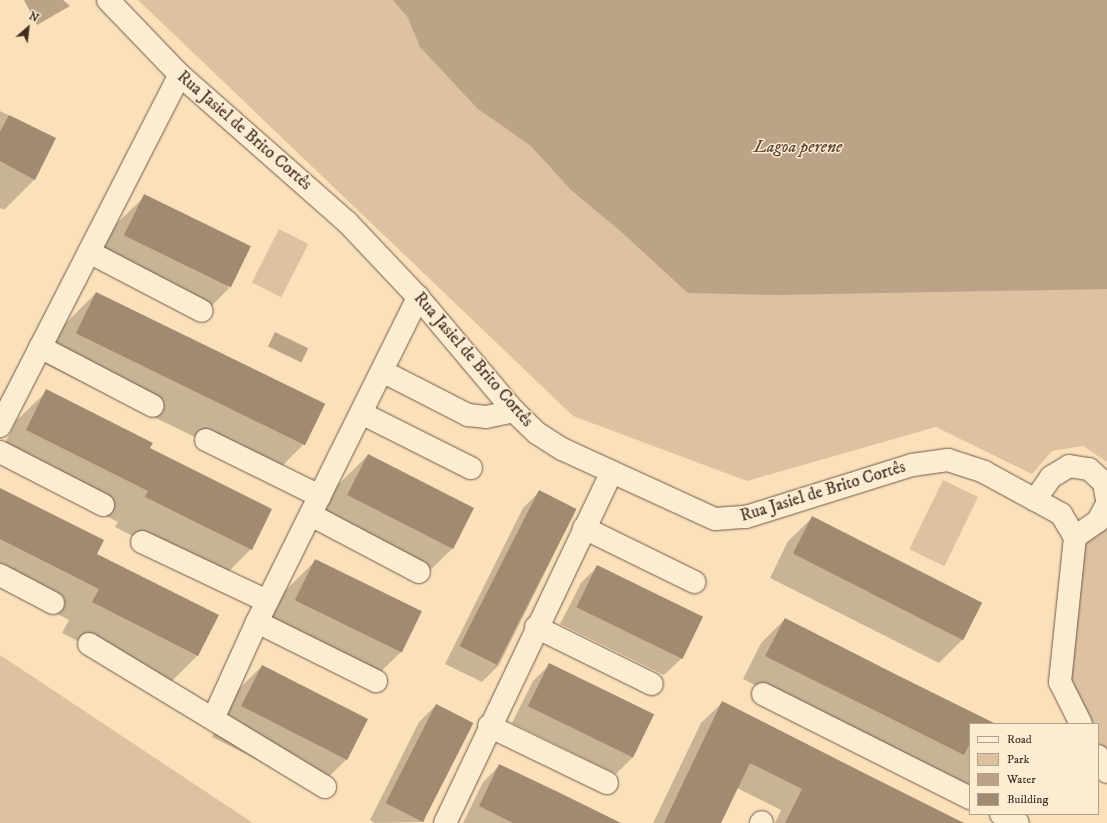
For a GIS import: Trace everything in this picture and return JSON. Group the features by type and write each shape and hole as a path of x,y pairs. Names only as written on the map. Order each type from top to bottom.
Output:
{"street":[{"name":"Rua Jasiel de Brito Cortês","path":"108,0 180,75 347,222 418,297 514,411 537,433 562,449 610,473 715,519 746,517 912,465 948,460 984,472 1061,514 1075,537"},
{"path":"0,426 180,75"},
{"path":"89,252 202,311"},
{"path":"213,719 267,601 418,297"},
{"path":"40,347 153,406"},
{"path":"382,371 468,415 486,417 514,411"},
{"path":"361,413 471,468"},
{"path":"206,440 315,505 420,572"},
{"path":"0,452 103,505"},
{"path":"1035,500 1051,477 1069,466 1089,469 1104,483 1107,500"},
{"path":"445,823 489,726 610,473"},
{"path":"1080,723 1060,682 1075,537 1098,522 1107,504"},
{"path":"584,528 694,582"},
{"path":"142,542 267,601"},
{"path":"0,576 53,603"},
{"path":"257,622 376,681"},
{"path":"536,627 652,684"},
{"path":"89,644 325,787"},
{"path":"763,694 969,797"},
{"path":"489,726 606,784"},
{"path":"1099,758 1107,772"},
{"path":"1003,815 1018,823"}],"green space":[{"path":"138,0 1107,0 1107,462 1083,446 1052,451 1032,474 936,427 747,481 573,416"},
{"path":"279,229 308,244 281,297 252,282"},
{"path":"943,480 978,497 944,566 909,549"},
{"path":"1107,521 1107,772 1099,758 1099,723 1080,723 1066,697 1084,537"},
{"path":"0,655 253,823 0,823"}],"water":[{"path":"24,0 63,0 70,6 37,25"},
{"name":"Lagoa perene","path":"393,0 1107,0 1107,289 777,295 688,293 618,229 571,190 531,146 478,109 420,47 408,18"},
{"path":"275,332 308,348 301,363 268,346"}],"building":[{"path":"9,115 56,138 35,180 0,161 0,132"},
{"path":"144,194 251,246 231,288 124,235"},
{"path":"96,292 325,404 305,445 76,333"},
{"path":"46,389 153,443 150,448 272,509 252,550 145,497 148,491 26,430"},
{"path":"368,454 474,508 453,549 347,495"},
{"path":"0,488 104,540 97,554 219,615 198,656 92,602 99,589 0,539"},
{"path":"539,490 576,509 497,665 460,646"},
{"path":"812,516 982,603 963,640 793,553"},
{"path":"315,559 422,611 402,653 295,600"},
{"path":"597,565 703,617 682,659 576,607"},
{"path":"785,618 994,723 969,723 969,745 964,755 765,656"},
{"path":"549,663 654,714 633,757 528,706"},
{"path":"262,665 368,719 347,760 241,706"},
{"path":"722,701 964,823 785,823 802,789 750,763 721,823 664,823"},
{"path":"436,704 473,723 423,822 386,803"},
{"path":"499,764 621,823 513,823 479,806"}]}
